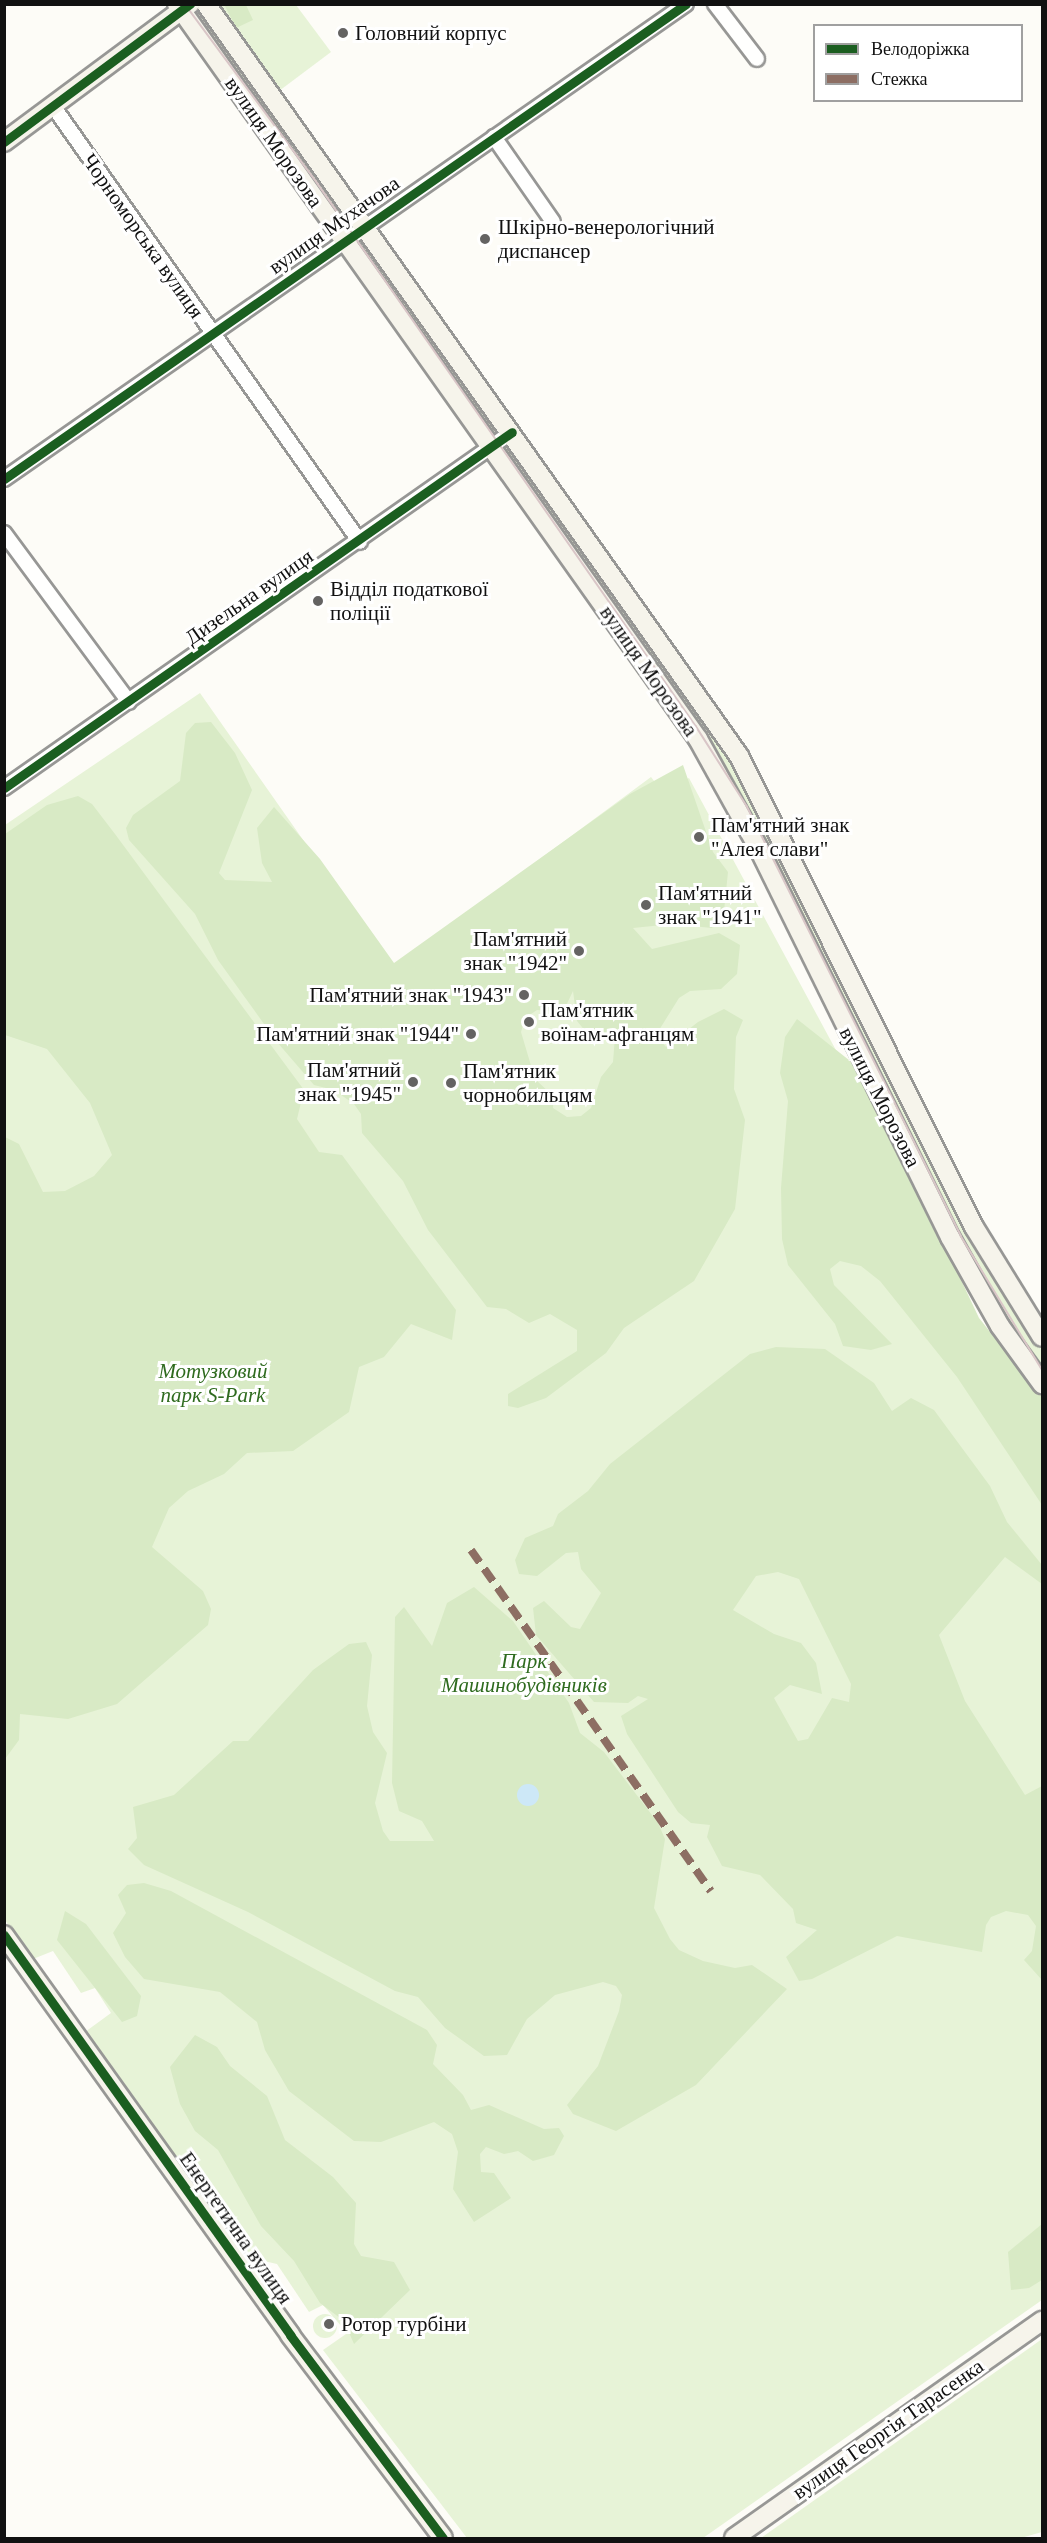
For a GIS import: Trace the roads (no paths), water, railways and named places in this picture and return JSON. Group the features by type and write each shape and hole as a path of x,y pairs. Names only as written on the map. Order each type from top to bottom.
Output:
{"main road":[{"name":"вулиця Морозова","path":"206,4 512,432 739,756 974,1227 1042,1337"},
{"name":"вулиця Морозова","path":"183,7 489,448 691,729 729,791 950,1237 1000,1326 1042,1384"},
{"path":"4,142 183,7"},
{"name":"Енергетична вулиця","path":"4,1935 290,2335 443,2538"},
{"name":"вулиця Георгія Тарасенка","path":"734,2538 1042,2321"}],"street":[{"name":"вулиця Мухачова","path":"4,478 343,239 686,4"},
{"path":"715,4 758,59"},
{"name":"Чорноморська вулиця","path":"53,106 210,333 360,542"},
{"path":"494,137 553,222"},
{"name":"Дизельна вулиця","path":"4,788 360,542 512,432"},
{"path":"4,533 129,702"}],"water":[{"path":"528,1784 538,1791 539,1795 532,1805 528,1806 518,1799 517,1795 524,1785"}],"tram line":[{"path":"185,4 318,184 696,726 747,806 961,1236 1042,1369"}],"place":[{"name":"Головний корпус","path":"343,33"},
{"name":"Шкірно-венерологічний диспансер","path":"485,239"},
{"name":"Відділ податкової поліції","path":"318,601"},
{"name":"Пам'ятний знак \"Алея слави\"","path":"699,837"},
{"name":"Пам'ятний знак \"1941\"","path":"646,905"},
{"name":"Пам'ятний знак \"1942\"","path":"579,951"},
{"name":"Пам'ятний знак \"1943\"","path":"524,995"},
{"name":"Пам'ятник воїнам-афганцям","path":"529,1022"},
{"name":"Пам'ятний знак \"1944\"","path":"471,1034"},
{"name":"Пам'ятний знак \"1945\"","path":"413,1082"},
{"name":"Пам'ятник чорнобильцям","path":"451,1083"},
{"name":"Ротор турбіни","path":"329,2324"}],"park label":[{"name":"Мотузковий парк S-Park","path":"213,1383"},
{"name":"Парк Машинобудівників","path":"524,1673"}]}
